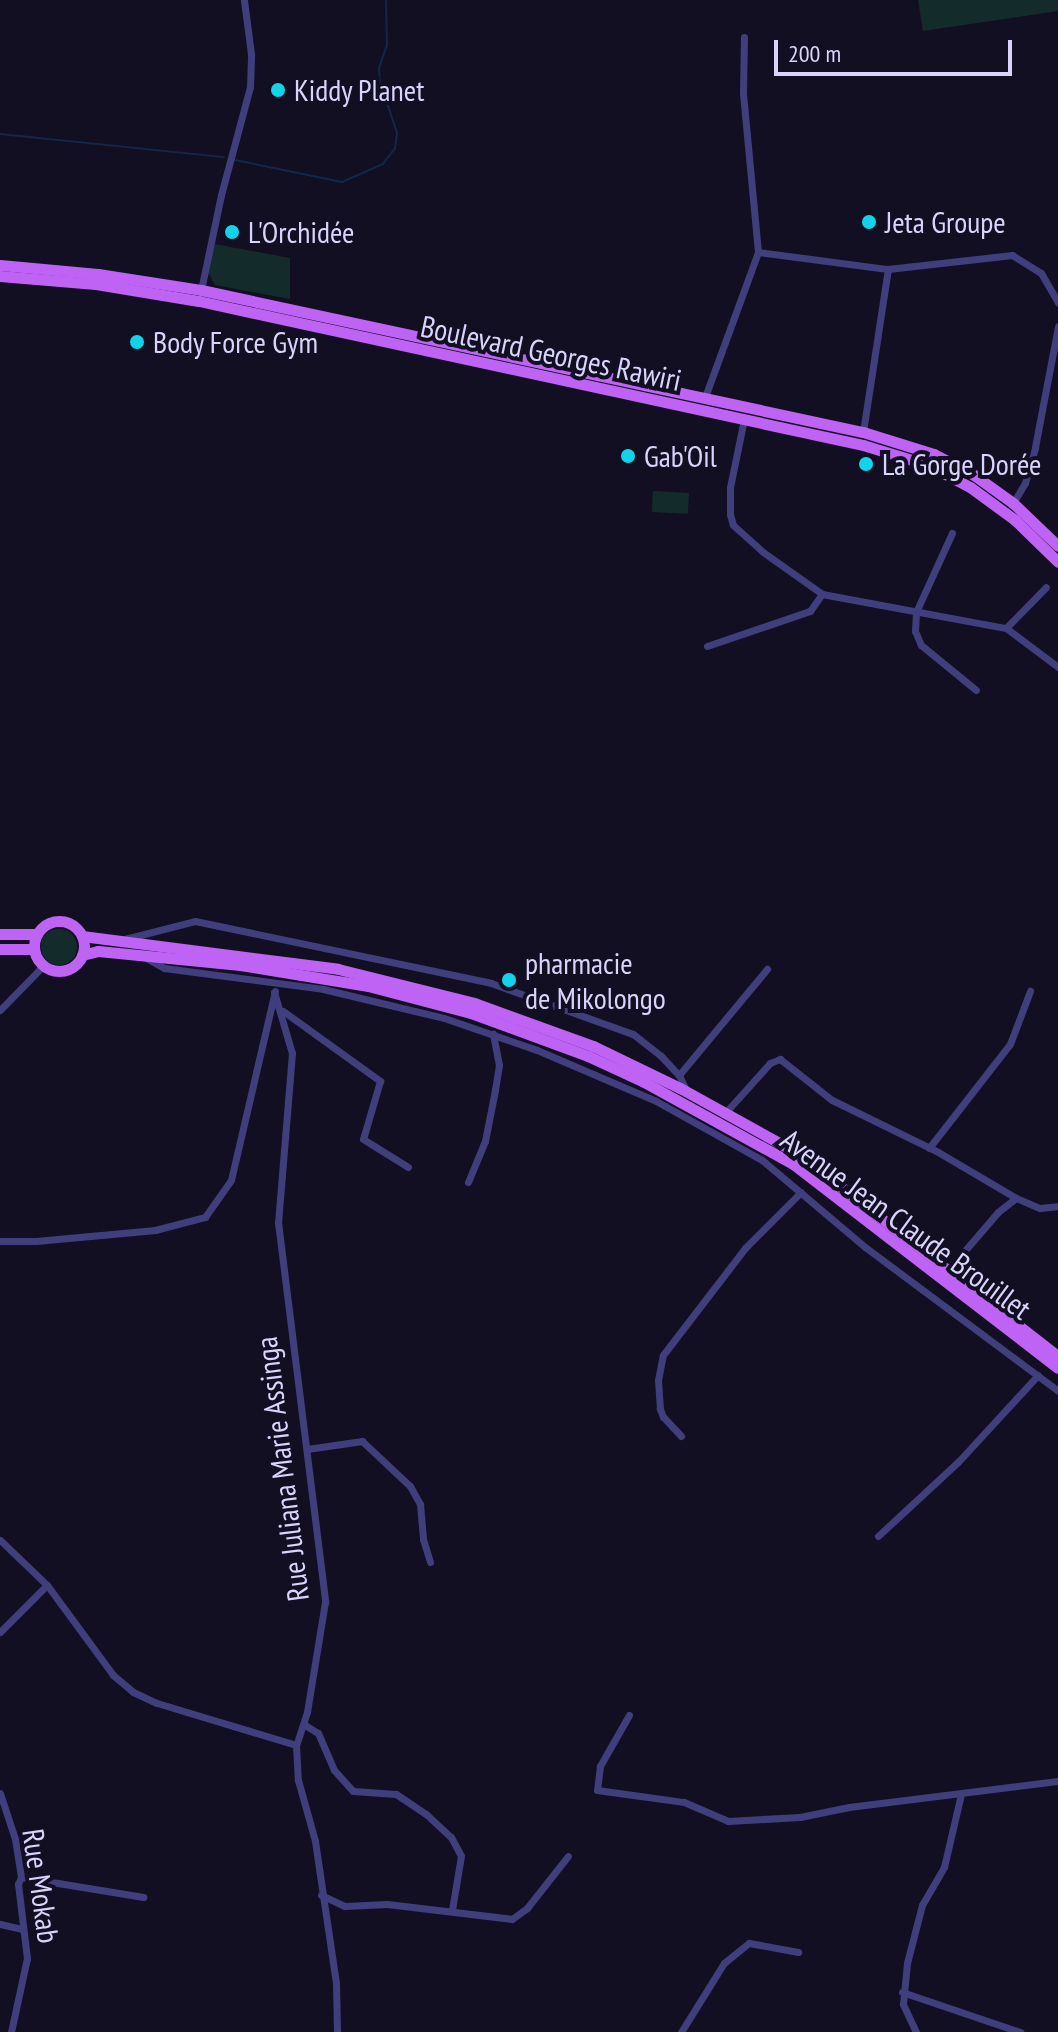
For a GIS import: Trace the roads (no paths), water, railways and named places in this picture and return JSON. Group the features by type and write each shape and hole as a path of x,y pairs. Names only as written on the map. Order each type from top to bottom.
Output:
{"main road":[{"name":"Boulevard Georges Rawiri","path":"0,265 98,274 201,290 863,432 941,458 974,475 1013,503 1058,546"},
{"name":"Boulevard Georges Rawiri","path":"0,276 96,284 199,301 863,445 928,465 993,503 1058,562"},
{"path":"0,934 37,934 57,922 72,925 82,936 82,955 77,964 64,971 43,966 34,949 37,934"},
{"name":"Avenue Jean Claude Brouillet","path":"82,936 294,961 474,1003 569,1037 687,1092 803,1157 1058,1356"},
{"path":"0,949 34,949"},
{"name":"Avenue Jean Claude Brouillet","path":"82,955 98,951 273,969 368,986 471,1013 616,1068 793,1164 1058,1368"}],"street":[{"path":"201,290 221,195 250,87 251,54 244,0"},
{"path":"705,397 758,252 743,93 744,37"},
{"path":"758,252 888,269 1012,255 1041,273 1058,302"},
{"path":"863,432 888,269"},
{"path":"1013,503 1025,483 1033,456 1058,326"},
{"path":"744,419 730,487 733,525 763,552 822,594 1006,628 1058,667"},
{"path":"952,533 916,612 915,631 921,645 976,690"},
{"path":"1006,628 1046,587"},
{"path":"707,646 810,611 822,594"},
{"path":"116,941 195,921 491,983 633,1034 679,1075 687,1092"},
{"path":"141,955 164,968 276,981 375,1000 493,1034 656,1101 745,1149 865,1247 1058,1391"},
{"path":"0,1010 43,966"},
{"path":"679,1075 767,969"},
{"path":"0,1241 155,1230 205,1217 231,1180 276,981"},
{"path":"929,1148 1010,1044 1030,991"},
{"name":"Rue Juliana Marie Assinga","path":"274,992 283,1011 292,1053 276,1204 325,1602 305,1725 296,1745 298,1780 315,1841 336,1983 337,2032"},
{"path":"283,1011 380,1081 363,1139 408,1167"},
{"path":"468,1182 485,1141 495,1090 499,1065 493,1034"},
{"path":"725,1113 777,1059 832,1100 929,1148 1016,1198 1040,1208 1058,1206"},
{"path":"681,1436 663,1417 660,1409 658,1380 663,1355 739,1256 801,1192"},
{"path":"949,1269 998,1212 1016,1198"},
{"path":"878,1536 958,1462 1038,1375"},
{"path":"307,1449 362,1441 418,1497 423,1539 430,1562"},
{"path":"0,1540 47,1585 113,1675 133,1692 157,1703 296,1745"},
{"path":"0,1632 47,1585"},
{"path":"629,1715 600,1766 597,1790 684,1802 728,1821 800,1817 849,1807 1058,1781"},
{"path":"305,1725 318,1733 334,1770 353,1791 396,1794 426,1814 451,1837 461,1856 452,1910"},
{"name":"Rue Mokab","path":"0,1793 15,1839 21,1877 18,1884 27,1970 11,2032"},
{"path":"916,2032 903,2004 902,1992 922,1905 933,1891 944,1867 961,1794"},
{"path":"321,1895 345,1906 387,1904 512,1919 527,1908 568,1856"},
{"path":"21,1877 143,1897"},
{"path":"0,1924 21,1929"},
{"path":"681,2032 724,1963 749,1943 798,1952"},
{"path":"902,1992 1020,2032"}],"waterway":[{"path":"235,160 342,182 383,164 395,148 397,133 380,82 379,68 387,45 386,0"},
{"path":"0,134 224,157"}],"place":[{"name":"Kiddy Planet","path":"278,90"},
{"name":"Jeta Groupe","path":"869,222"},
{"name":"L'Orchidée","path":"232,232"},
{"name":"Body Force Gym","path":"137,342"},
{"name":"Gab'Oil","path":"628,456"},
{"name":"La Gorge Dorée","path":"866,464"},
{"name":"pharmacie de Mikolongo","path":"509,980"}]}
